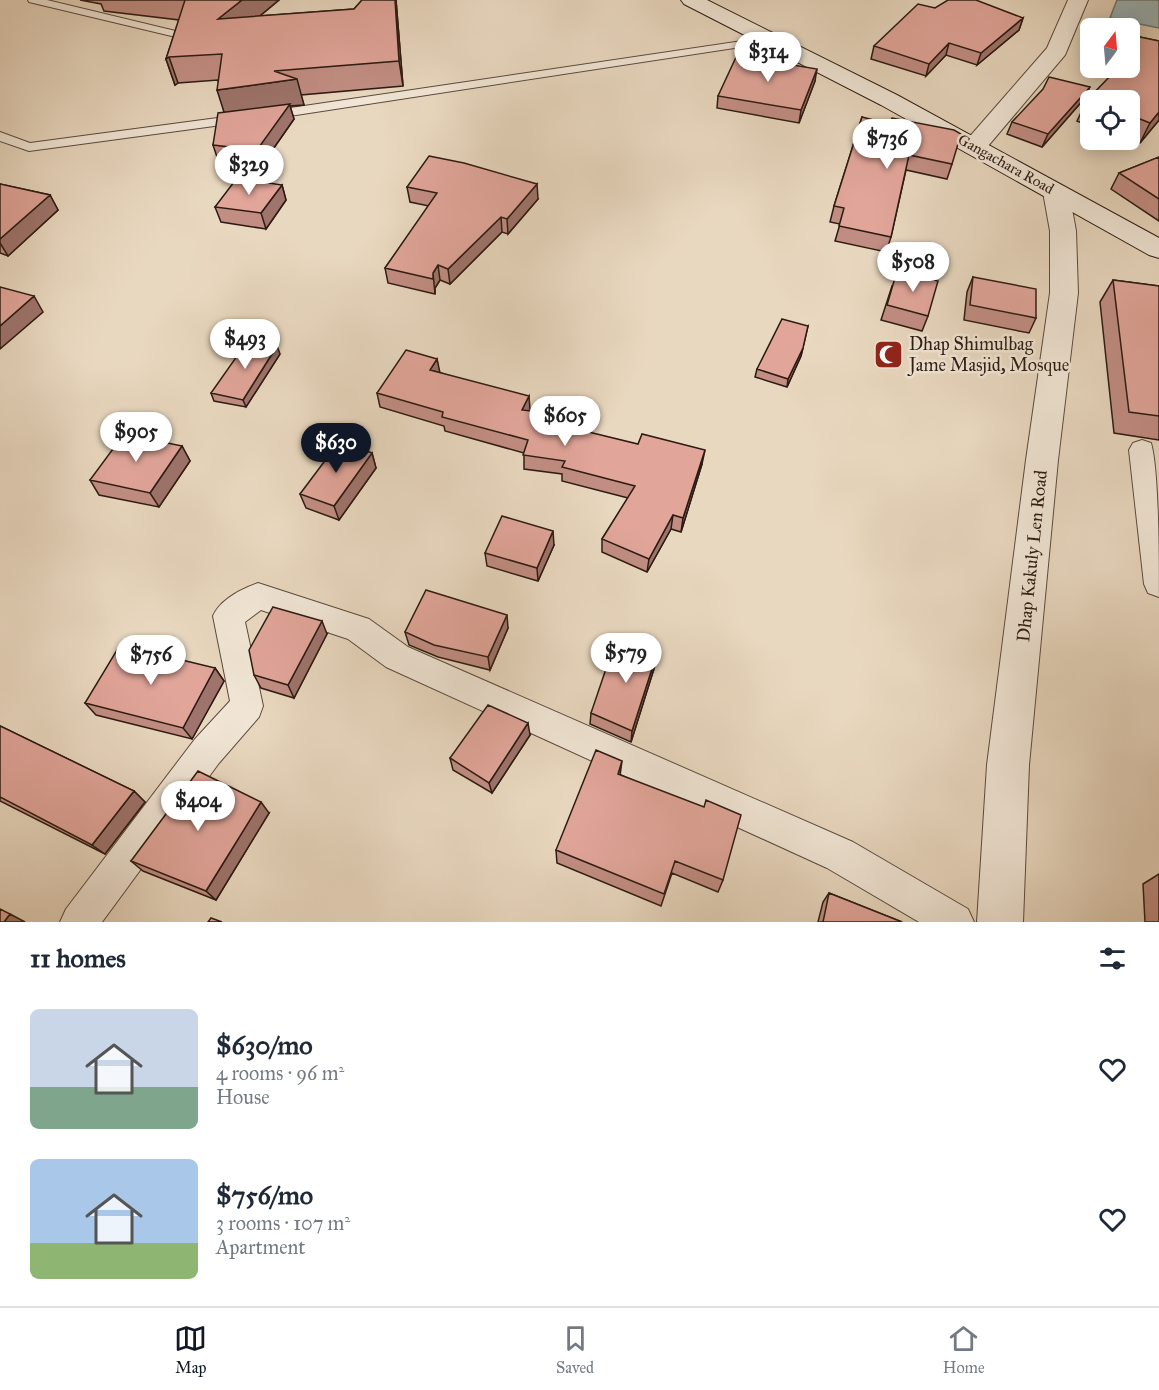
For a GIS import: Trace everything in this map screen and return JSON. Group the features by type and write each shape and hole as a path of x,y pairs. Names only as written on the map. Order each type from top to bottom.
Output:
{"street":[{"name":"Gangachara Road","path":"691,0 889,100 1159,249"},
{"path":"975,147 1057,50 1077,0"},
{"name":"Dhap Kakuly Len Road","path":"1000,922 1008,765 1042,460 1064,293 1063,231 1056,192"},
{"path":"1142,450 1159,584"},
{"path":"79,922 207,751 247,706 228,616 258,596 358,629 398,657 418,667 840,855 955,922"}],"lane":[{"path":"33,0 180,35"},
{"path":"0,136 29,147 299,112 769,40"}],"water":[{"path":"1117,0 1159,0 1159,28 1140,24 1140,18 1110,18"}],"building":[{"path":"185,0 242,0 218,19 354,9 362,0 395,0 399,61 274,71 297,79 217,90 222,54 166,59"},
{"path":"948,0 976,0 1023,18 981,53 949,43 929,64 874,46 918,4 935,8"},
{"path":"1140,37 1159,41 1159,112 1150,123 1140,119 1140,90 1097,90 1108,78 1140,78"},
{"path":"738,53 786,68 787,64 817,69 801,110 718,96"},
{"path":"1049,77 1090,87 1087,90 1080,90 1080,98 1048,134 1012,122 1043,89"},
{"path":"290,104 257,150 213,145 218,113"},
{"path":"862,117 889,124 892,118 954,130 961,134 952,164 909,155 891,237 839,226 844,208 834,206"},
{"path":"429,156 464,163 537,184 507,219 501,217 448,269 438,265 433,273 433,279 385,268 437,193 407,187"},
{"path":"1159,157 1159,199 1119,173"},
{"path":"237,178 282,185 261,213 215,207"},
{"path":"0,184 50,195 0,239"},
{"path":"897,271 938,281 928,316 887,305"},
{"path":"973,277 1036,289 1036,318 970,305"},
{"path":"1113,280 1159,286 1159,416 1129,412"},
{"path":"0,287 34,296 0,326"},
{"path":"782,319 808,326 803,348 788,379 757,369"},
{"path":"249,339 277,346 243,400 211,393"},
{"path":"406,350 437,359 430,370 529,396 522,410 570,416 568,427 638,444 642,434 705,450 683,518 673,515 649,559 602,539 635,486 562,467 565,461 523,455 528,440 442,417 443,412 377,393"},
{"path":"124,434 182,446 150,493 90,480"},
{"path":"339,442 372,453 334,506 300,494"},
{"path":"502,516 553,531 537,568 485,553"},
{"path":"426,590 507,615 488,657 434,645 405,632"},
{"path":"273,607 322,621 288,685 254,675 249,650"},
{"path":"626,637 659,647 632,731 591,713 609,660 617,662"},
{"path":"120,645 215,668 183,728 85,703"},
{"path":"488,705 528,723 489,783 450,758"},
{"path":"0,726 134,791 92,845 0,797"},
{"path":"596,750 622,761 618,774 704,807 706,800 741,815 723,880 675,861 664,894 556,850"},
{"path":"198,771 261,802 206,891 131,861"},
{"path":"829,893 902,922 823,922"},
{"path":"0,909 10,914 4,922 0,922"},
{"path":"211,918 222,922 208,922"}],"place":[{"name":"Dhap Shimulbag Jame Masjid, Mosque","path":"888,354"}]}
